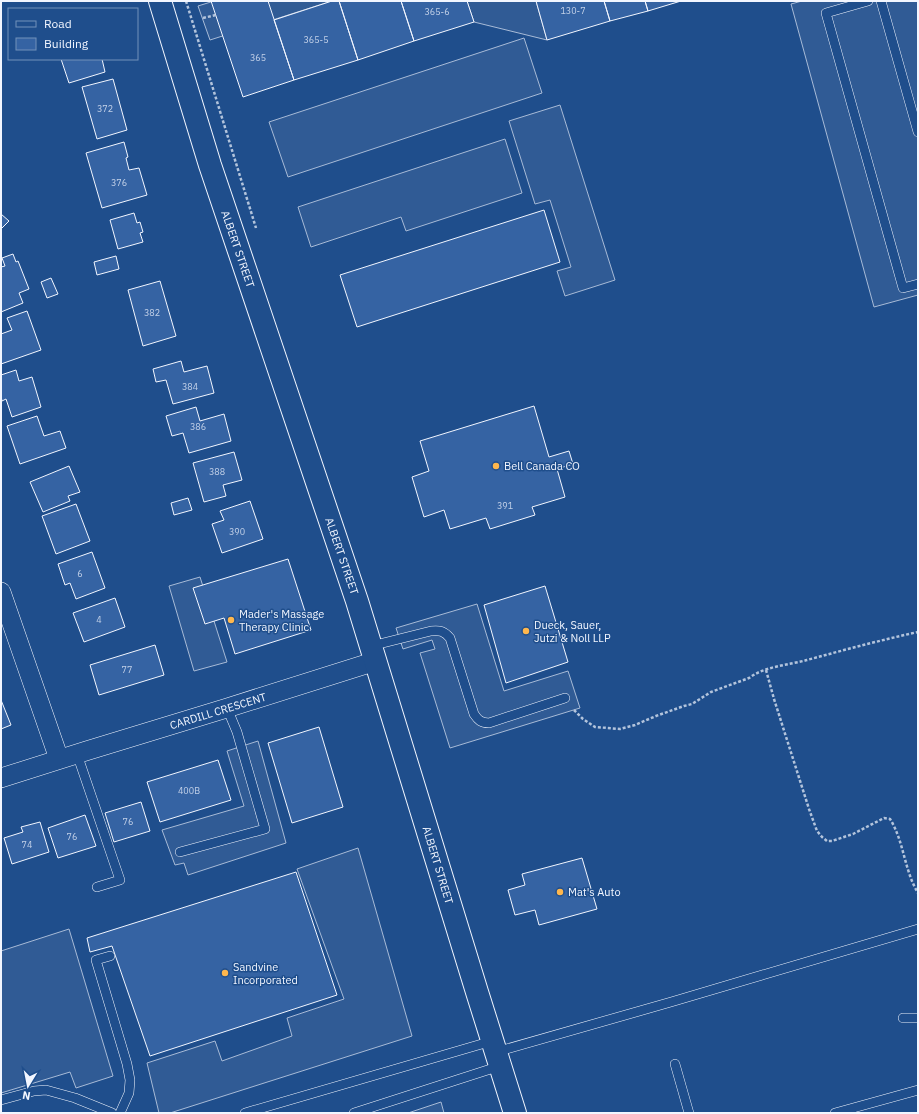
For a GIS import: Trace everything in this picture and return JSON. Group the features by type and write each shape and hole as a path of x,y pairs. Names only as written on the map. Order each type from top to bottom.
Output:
{"street":[{"name":"ALBERT STREET","path":"160,1 213,172 355,594 515,1113"},
{"path":"1,592 59,759"},
{"name":"CARDILL CRESCENT","path":"1,778 227,708 373,654"}],"lane":[{"path":"868,1 826,13 903,288 918,284"},
{"path":"881,1 918,132"},
{"path":"373,654 431,631 442,631 450,638 474,714 477,719 484,723 489,723 564,698"},
{"path":"180,852 265,829 236,732 227,708"},
{"path":"77,754 120,880 97,887"},
{"path":"245,1113 496,1053 918,929"},
{"path":"110,956 96,960 128,1064 130,1080 129,1093 120,1113"},
{"path":"903,1018 918,1018"},
{"path":"354,1113 496,1053"},
{"path":"675,1064 689,1113"},
{"path":"1,1100 34,1090 46,1090 75,1098 112,1113"},
{"path":"835,1113 918,1090"}],"path":[{"path":"203,18 216,15"},
{"path":"564,698 576,712 595,727 620,729 692,704 711,692 749,678 753,674 887,638 918,632"},
{"path":"766,670 809,809 822,837 827,842 832,841 853,834 884,818 890,819 898,835 909,872 918,893"}],"shaded area":[{"path":"214,1 332,1 210,40 198,6"},
{"path":"467,1 536,1 547,40 474,22"},
{"path":"802,1 918,1 918,295 874,307 791,4"},
{"path":"524,38 542,93 288,177 269,122"},
{"path":"560,105 615,280 565,296 557,271 571,267 550,200 535,204 509,121"},
{"path":"505,139 522,193 406,231 401,217 311,247 298,207"},
{"path":"200,577 227,662 194,671 169,586"},
{"path":"477,604 504,691 568,671 580,708 450,748 420,653 435,649 432,640 403,649 396,628"},
{"path":"258,741 286,843 188,875 184,863 175,865 162,830 244,806 227,751"},
{"path":"358,848 412,1036 170,1113 159,1113 147,1063 215,1041 222,1061 292,1036 287,1018 344,999 297,869"},
{"path":"69,929 113,1076 76,1088 70,1072 1,1093 1,951"},
{"path":"441,1102 444,1113 408,1113"}],"building":[{"path":"211,1 268,1 294,80 243,97"},
{"path":"332,1 339,1 358,60 294,80 274,20"},
{"path":"339,1 401,1 414,41 358,60"},
{"path":"401,1 467,1 474,22 414,41"},
{"path":"536,1 604,1 610,21 547,40"},
{"path":"604,1 645,1 648,11 610,21"},
{"path":"645,1 681,1 648,11"},
{"path":"61,60 102,60 105,72 69,83"},
{"path":"113,79 127,130 97,139 82,87"},
{"path":"124,142 128,157 126,158 129,170 139,168 147,195 102,208 86,153"},
{"path":"544,210 560,262 357,327 340,275"},
{"path":"134,213 137,223 140,222 143,232 140,233 143,242 118,249 110,220"},
{"path":"1,214 9,221 1,229"},
{"path":"13,254 16,262 18,261 29,289 19,293 23,303 1,312 1,267 5,266 2,258"},
{"path":"116,256 119,269 97,275 94,262"},
{"path":"51,278 58,294 47,298 41,282"},
{"path":"160,281 176,336 143,346 128,290"},
{"path":"27,311 41,350 1,364 1,334 12,330 7,318"},
{"path":"181,361 184,372 207,366 214,393 173,404 166,380 156,382 153,369"},
{"path":"16,370 19,381 32,377 41,407 12,417 6,399 2,401 1,375"},
{"name":"Bell Canada CO","path":"534,406 549,457 569,451 573,464 557,469 565,497 532,507 535,515 490,529 486,518 450,529 444,510 424,517 412,477 429,471 420,441"},
{"path":"196,407 200,421 224,414 231,441 189,453 183,433 172,436 166,416"},
{"path":"37,416 44,436 60,431 66,448 20,464 7,426"},
{"path":"234,452 242,480 223,485 226,496 204,502 193,463"},
{"path":"69,466 80,492 68,496 70,501 43,512 30,482"},
{"path":"188,498 192,510 174,515 171,503"},
{"path":"250,501 263,539 222,553 212,524 224,520 220,511"},
{"path":"76,504 90,541 56,554 42,516"},
{"path":"92,552 105,588 76,599 70,583 65,585 58,564"},
{"path":"288,559 311,630 235,654 224,618 205,624 193,588"},
{"path":"545,586 568,662 506,683 484,605"},
{"path":"115,598 125,627 84,642 73,613"},
{"path":"155,645 164,675 99,695 90,665"},
{"path":"1,700 11,725 1,729"},
{"path":"319,727 343,807 292,823 268,743"},
{"path":"218,760 231,800 160,822 147,782"},
{"path":"141,802 150,831 114,842 105,813"},
{"path":"85,815 96,846 58,858 48,828"},
{"path":"40,822 49,852 12,864 4,838 23,832 21,827"},
{"path":"582,858 597,909 539,925 535,910 515,915 508,890 525,885 522,874"},
{"name":"Sandvine Incorporated","path":"296,872 337,995 150,1056 112,946 90,952 87,938"}],"place":[{"name":"Bell Canada CO","path":"496,466"},
{"name":"Mader's Massage Therapy Clinic","path":"231,620"},
{"name":"Dueck, Sauer, Jutzi & Noll LLP","path":"526,631"},
{"name":"Mat's Auto","path":"560,892"},
{"name":"Sandvine Incorporated","path":"225,973"}]}
